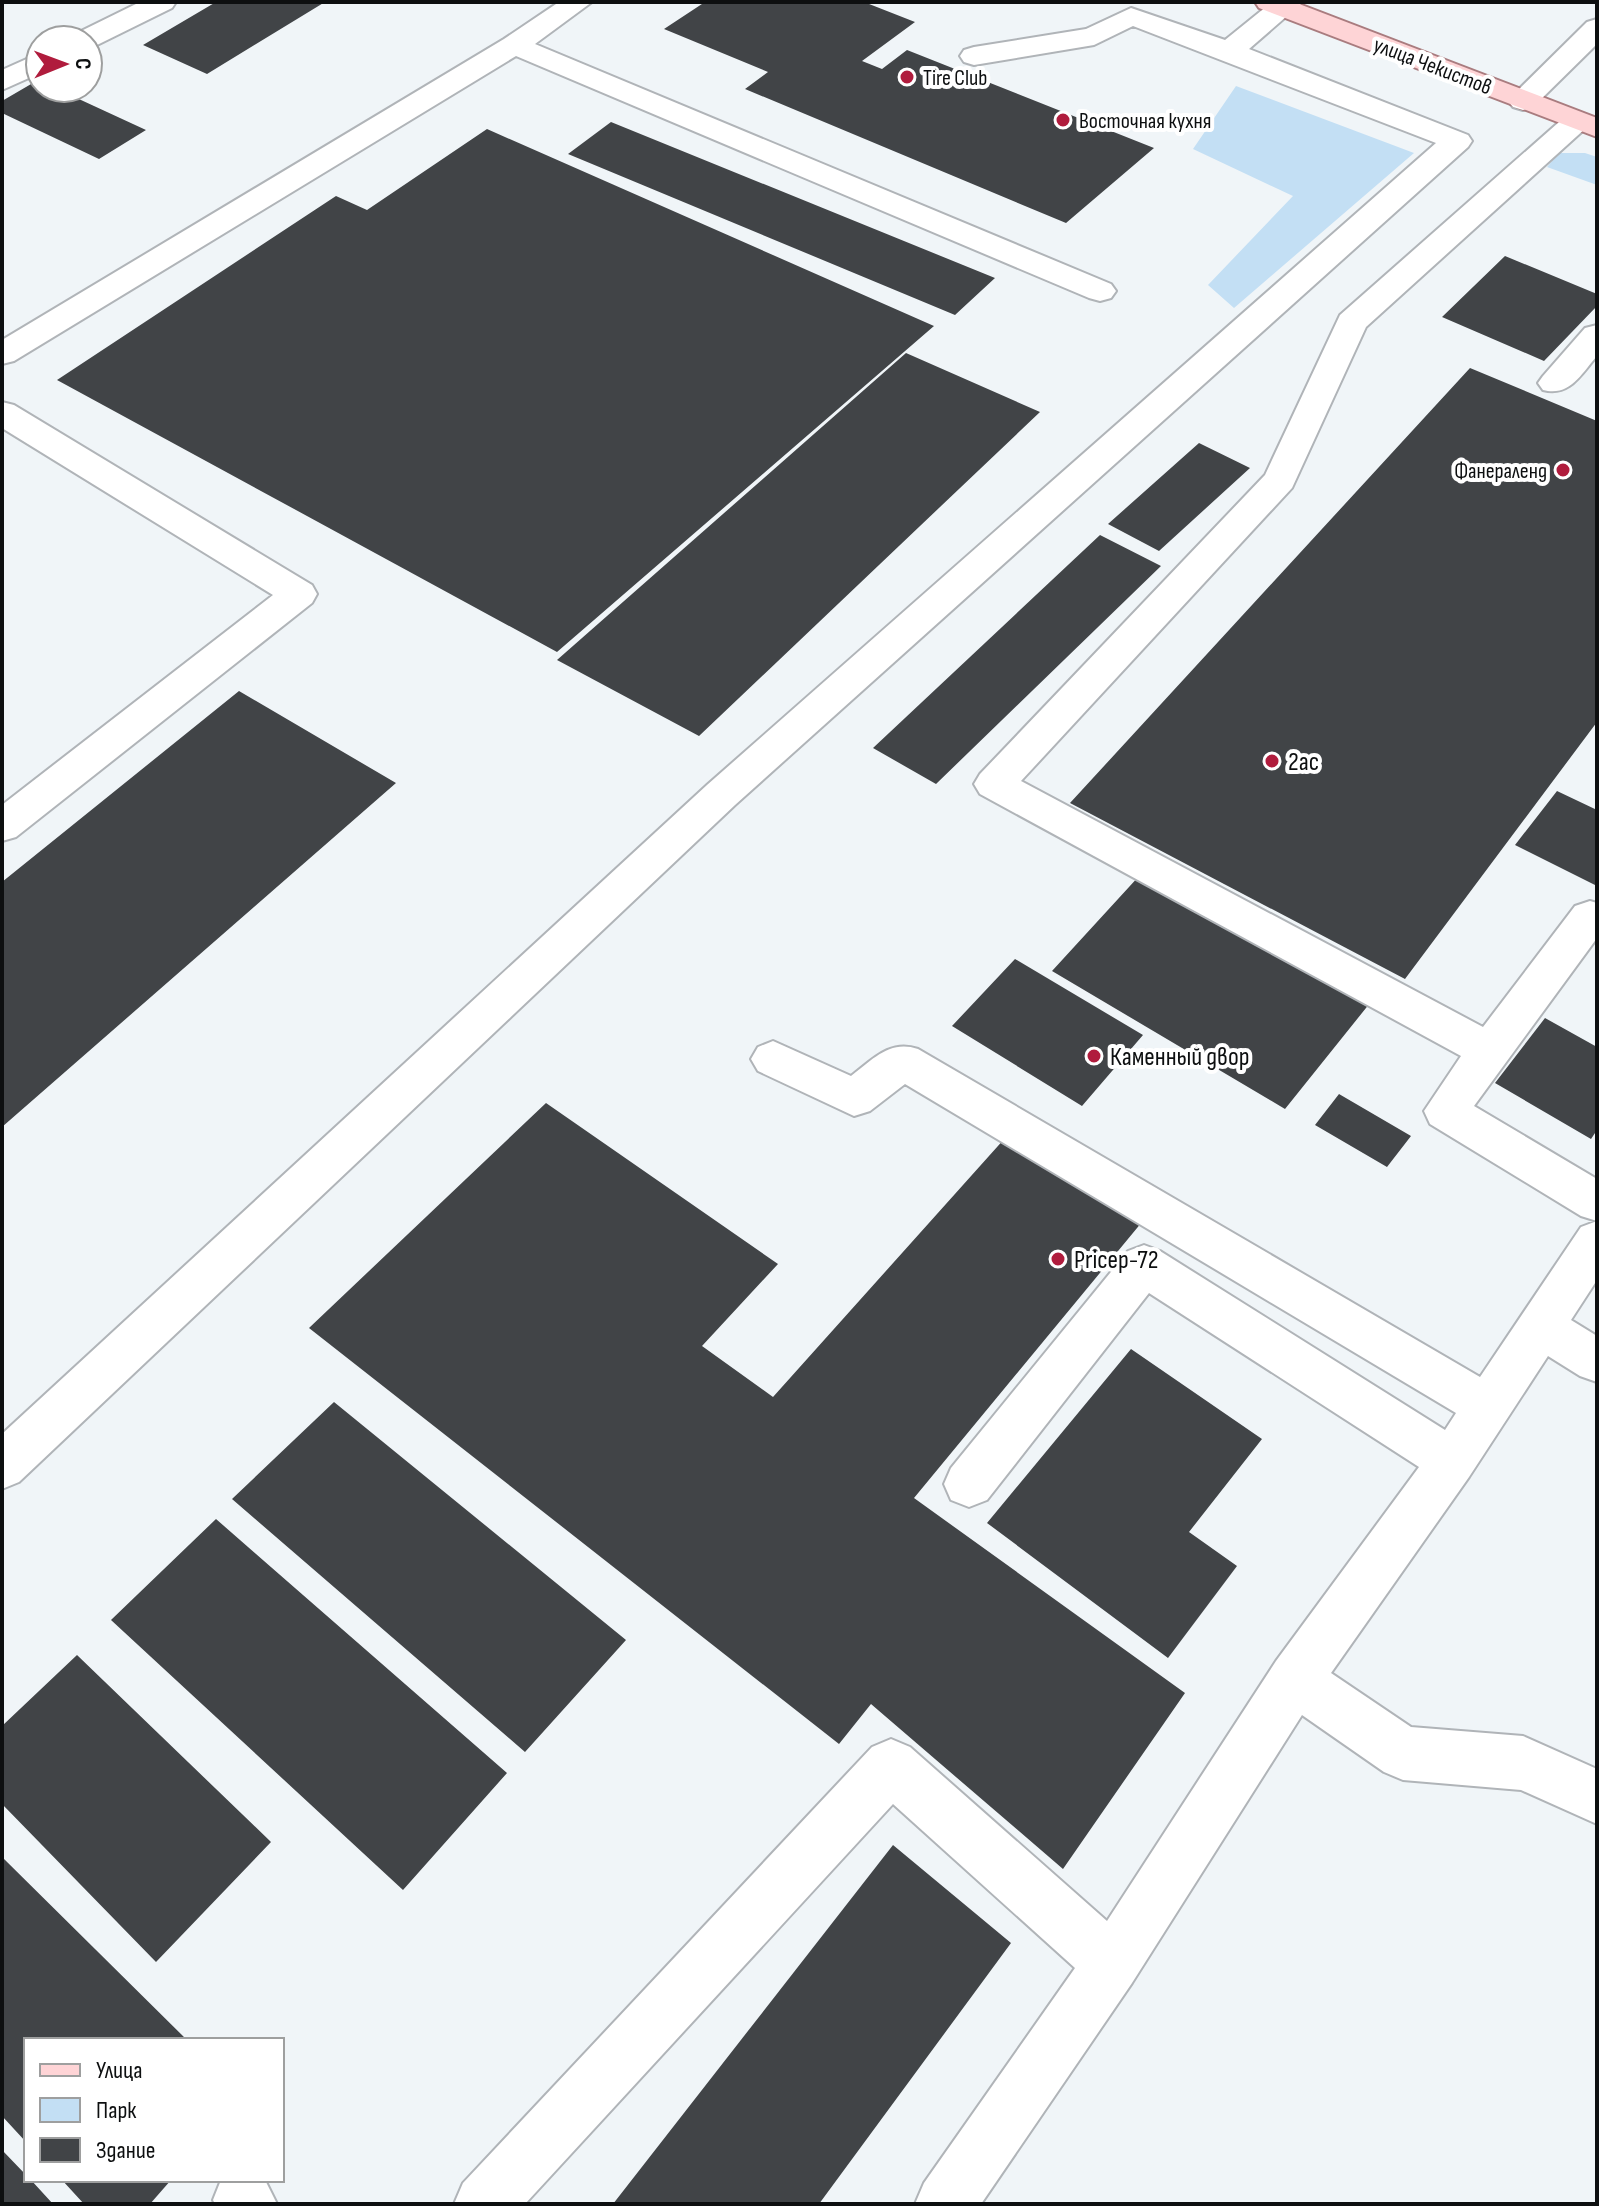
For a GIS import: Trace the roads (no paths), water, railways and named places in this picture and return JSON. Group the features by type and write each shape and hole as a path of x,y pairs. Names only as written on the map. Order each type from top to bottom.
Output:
{"main road":[{"name":"улица Чекистов","path":"1280,4 1587,124"}],"lane":[{"path":"104,31 162,2"},
{"path":"2,354 514,45 578,2"},
{"path":"1229,51 1280,4"},
{"path":"2,1466 721,795 1457,141 1229,51 1131,16 1094,36 974,56"},
{"path":"1523,101 1597,28"},
{"path":"514,45 1100,291"},
{"path":"2,81 24,70"},
{"path":"1489,1051 994,784 1280,480 1352,322 1587,124"},
{"path":"1555,383 1597,335"},
{"path":"2,413 299,594 2,826"},
{"path":"1590,917 1446,1111 1597,1202"},
{"path":"773,1059 854,1098 903,1061 1487,1406"},
{"path":"945,2204 1112,1963 1295,1679 1452,1461 1597,1241"},
{"path":"969,1484 1144,1265 1452,1461"},
{"path":"1541,1326 1597,1361"},
{"path":"1295,1679 1403,1753 1523,1763 1597,1797"},
{"path":"484,2204 891,1766 1112,1963"}],"place":[{"name":"Tire Club","path":"907,77"},
{"name":"Восточная кухня","path":"1063,120"},
{"name":"Фанераленд","path":"1563,470"},
{"name":"2ас","path":"1272,761"},
{"name":"Каменный двор","path":"1094,1056"},
{"name":"Pricep-72","path":"1058,1259"}]}
